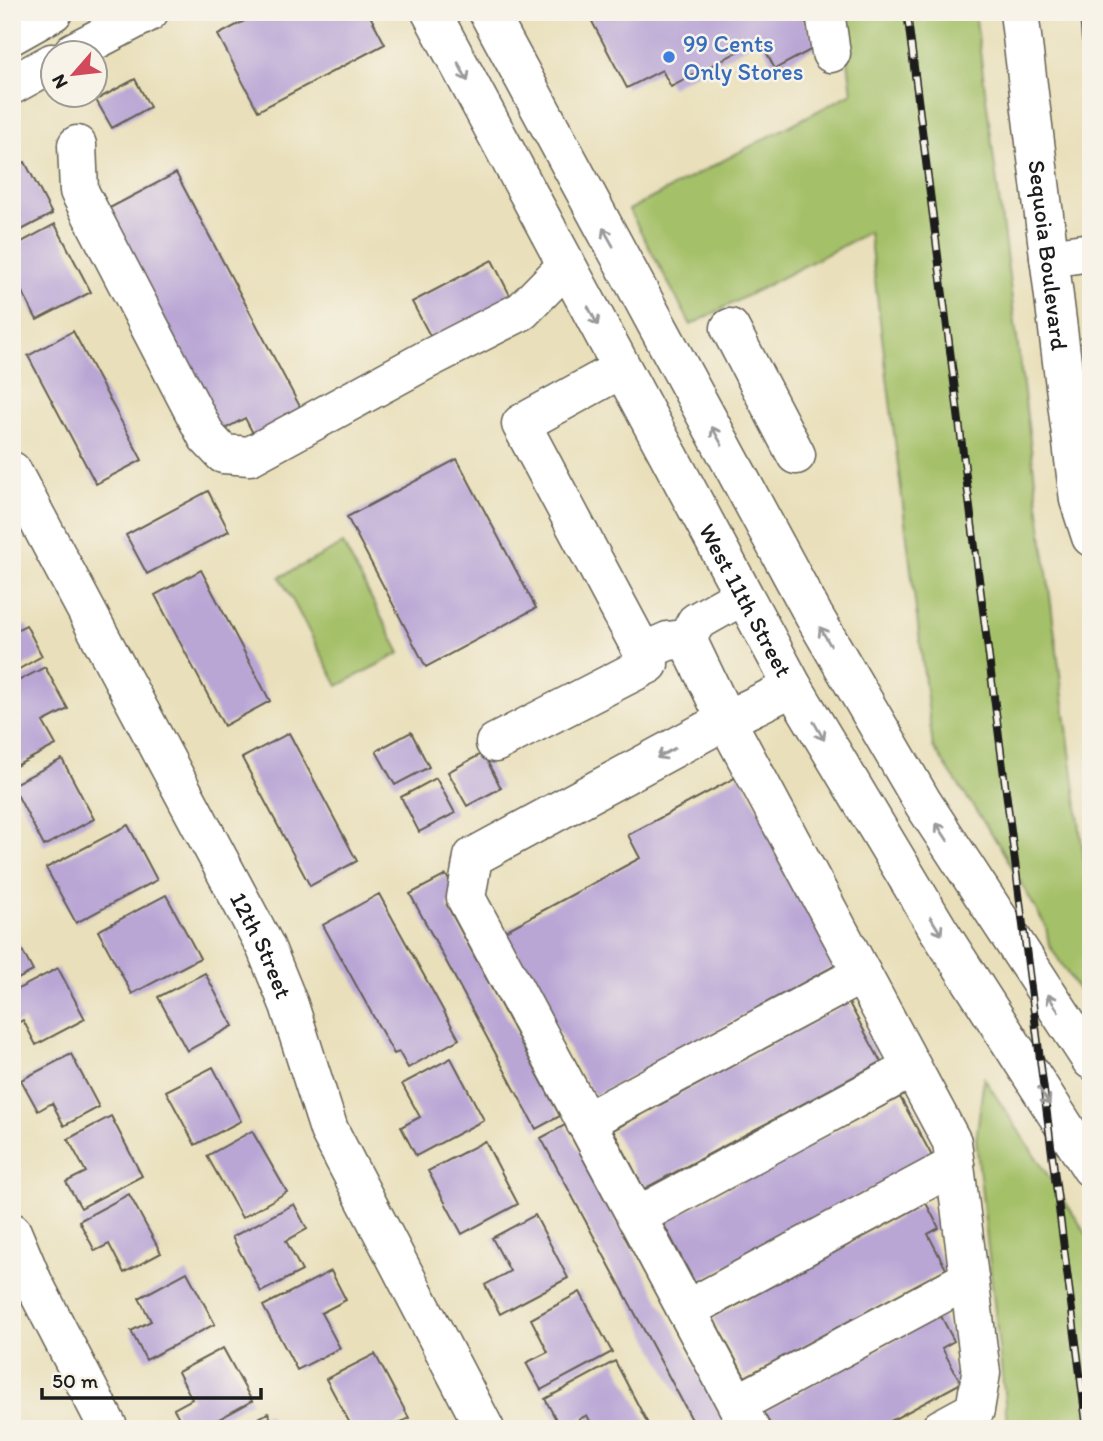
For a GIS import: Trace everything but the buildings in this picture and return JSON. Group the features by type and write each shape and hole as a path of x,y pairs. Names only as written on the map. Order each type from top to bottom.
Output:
{"main road":[{"path":"12,35 53,12"},
{"path":"100,38 149,12"},
{"name":"West 11th Street","path":"431,12 793,687 938,929 1091,1168"},
{"path":"488,12 866,708 923,803 1091,1060"},
{"path":"825,12 831,53"},
{"name":"Sequoia Boulevard","path":"1019,12 1079,500 1091,537"},
{"path":"12,85 38,71"},
{"path":"77,145 79,191 207,437 223,454 250,456 522,311 566,266"},
{"path":"1049,258 1091,252"},
{"path":"730,328 796,455"},
{"path":"495,743 649,664 521,424 621,369"},
{"name":"12th Street","path":"12,471 265,946 289,1004 329,1130 485,1429"},
{"path":"687,639 696,622 743,596"},
{"path":"643,652 668,641 687,639"},
{"path":"687,639 726,720 953,1142 981,1373 975,1410 940,1429"},
{"path":"793,687 726,720 473,857 466,898 743,1416 969,1279"},
{"path":"585,1122 862,974"},
{"path":"636,1217 912,1068"},
{"path":"686,1310 955,1166"},
{"path":"12,1232 33,1282 109,1429"}],"green space":[{"path":"842,12 975,12 1091,915 1091,1010 1049,945 1046,927 1001,848 933,747 869,232 691,325 629,210 852,93"},
{"path":"343,544 400,653 338,686 280,577"},
{"path":"984,1078 1091,1241 1091,1429 1008,1429 976,1140"}],"railway":[{"path":"907,12 1087,1429"}],"place":[{"name":"99 Cents Only Stores","path":"669,57"}]}
